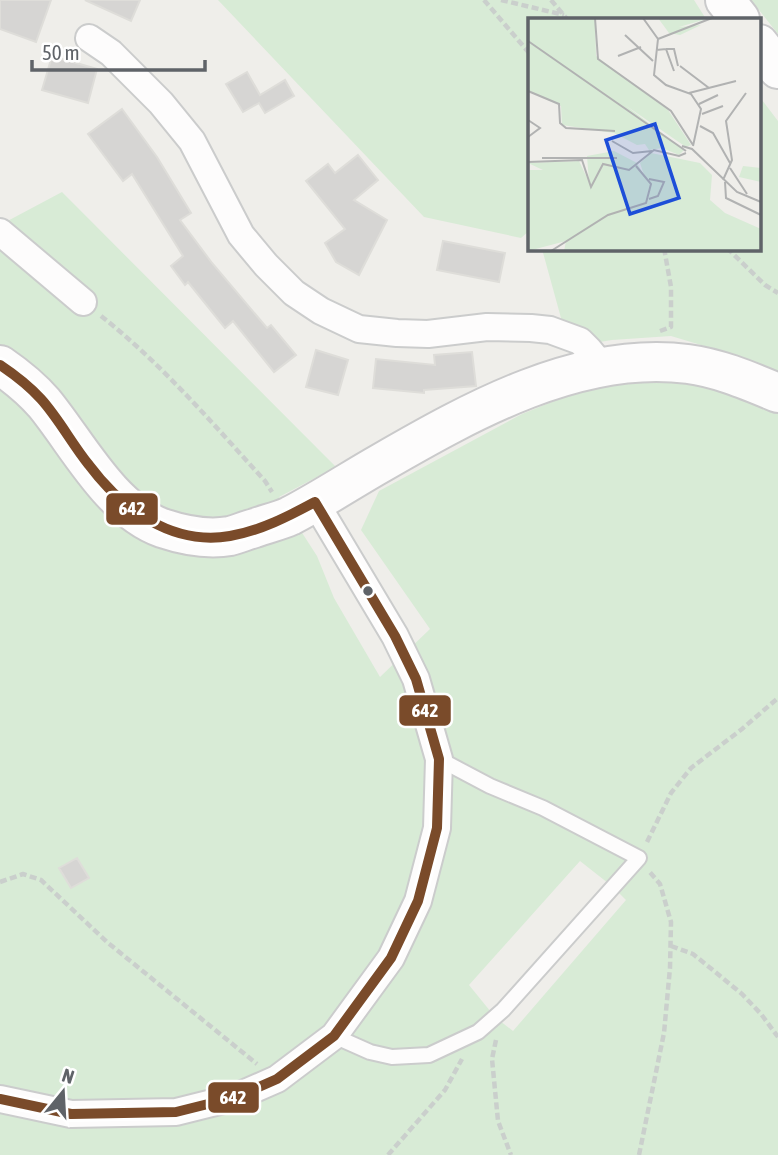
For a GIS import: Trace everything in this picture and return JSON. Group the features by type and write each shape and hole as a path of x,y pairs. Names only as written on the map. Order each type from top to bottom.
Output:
{"main road":[{"path":"725,0 739,18"},
{"path":"760,45 778,69"},
{"path":"0,365 19,377 43,401 96,474 131,509 159,527 193,536 229,536 301,510 466,416 528,388 569,375 642,362 690,364 737,376 778,393"}],"street":[{"path":"89,38 111,53 161,103 191,141 241,235 294,293 321,311 359,329 397,333 428,334 487,327 550,330 580,341 603,367"},
{"path":"0,232 83,302"},
{"path":"0,1100 71,1114 176,1112 236,1097 277,1079 334,1036 391,958 418,901 437,828 439,759 416,679 395,636 301,510"}],"lane":[{"path":"334,1036 370,1052 392,1057 429,1055 478,1032 503,1010 639,858 543,808 490,786 439,759"}],"path":[{"path":"484,0 528,52"},
{"path":"501,0 565,17"},
{"path":"551,0 565,17"},
{"path":"664,250 671,287 671,327"},
{"path":"729,250 765,285 778,293"},
{"path":"83,302 133,341 265,481 301,510"},
{"path":"639,1155 664,1033 671,922 660,884 639,858 671,793 691,768 778,698"},
{"path":"0,883 23,874 41,880 107,942 277,1079"},
{"path":"670,946 693,954 714,971 761,1014 778,1037"},
{"path":"503,1010 492,1059 498,1121 511,1155"},
{"path":"388,1155 445,1090 478,1032"}],"green space":[{"path":"218,0 694,0 705,18 528,18 528,232 521,238 424,217"},
{"path":"751,0 778,0 778,34"},
{"path":"760,97 778,121 778,373 671,336 612,340 569,347 542,250 760,250"},
{"path":"62,192 336,467 279,497 317,556 334,598 380,677 430,629 361,530 379,491 522,414 584,389 642,377 728,392 778,414 778,1155 0,1155 0,225","holes":["580,861 626,900 513,1031 495,1017 469,985"]}],"building":[{"path":"0,0 51,0 36,42 0,29"},
{"path":"85,0 140,0 131,21"},
{"path":"52,56 97,69 88,103 42,90"},
{"path":"247,72 260,95 285,80 294,96 265,113 259,103 243,112 226,84"},
{"path":"122,109 157,157 191,213 180,220 267,328 271,325 296,355 274,372 233,321 225,328 188,282 185,285 171,266 183,256 132,174 123,181 88,134"},
{"path":"358,155 378,180 354,200 387,220 359,275 336,262 325,243 345,229 306,181 328,164 335,173"},
{"path":"443,241 505,253 499,282 437,270"},
{"path":"316,350 348,360 338,395 306,387"},
{"path":"472,352 476,386 424,390 424,393 373,388 376,359 435,365 434,355"},
{"path":"77,858 89,878 71,888 59,868"}],"transit line":[{"name":"642","path":"0,365 41,399 89,465 117,496 150,521 169,530 209,538 241,534 285,518 315,502"},
{"name":"642","path":"0,1099 71,1114 176,1112 236,1097 277,1079 334,1036 391,958 418,901 437,828 439,759 416,679 395,636 315,502"}]}
